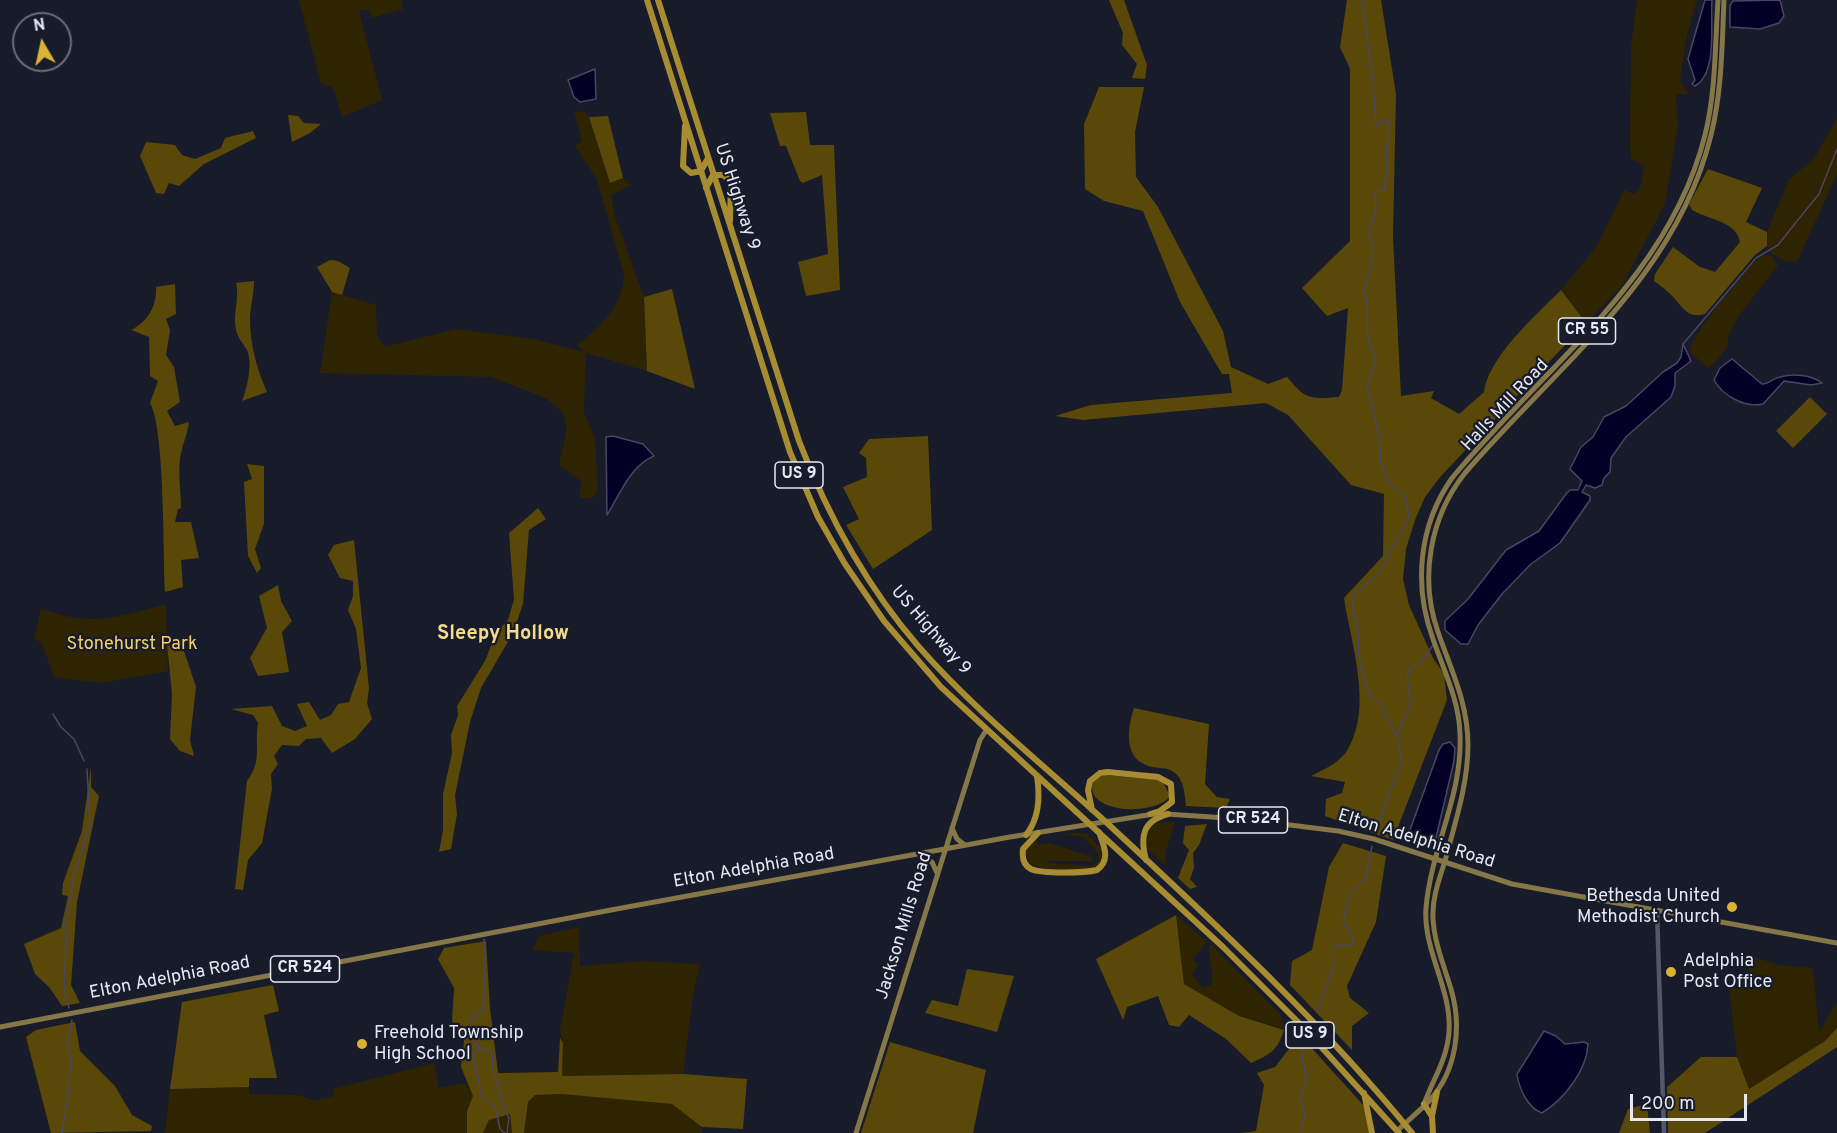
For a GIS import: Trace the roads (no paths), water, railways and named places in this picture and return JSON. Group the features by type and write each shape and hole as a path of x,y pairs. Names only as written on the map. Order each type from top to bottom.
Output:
{"highway":[{"name":"US Highway 9","path":"647,0 784,436 818,518 850,571 884,621 941,687 1255,978 1397,1132"},
{"name":"US Highway 9","path":"658,0 799,441 822,497 852,555 889,609 927,656 1250,956 1412,1133"},
{"path":"686,122 682,163 688,172 701,171 708,157"},
{"path":"706,189 713,176 723,175 732,183 730,228"},
{"path":"1093,811 1088,794 1090,781 1100,773 1108,772 1158,777 1171,784 1172,802 1160,811 1150,814"},
{"path":"1026,835 1035,821 1039,800 1037,775"},
{"path":"1146,860 1142,841 1144,830 1151,821 1168,814"},
{"path":"1038,833 1023,849 1023,859 1029,867 1040,871 1087,872 1097,870 1105,862 1106,851 1099,832"},
{"path":"1433,1133 1432,1116 1437,1092"},
{"path":"1363,1093 1372,1133"},
{"path":"1424,1104 1432,1116"}],"main road":[{"name":"Halls Mill Road","path":"1424,1104 1445,1058 1449,1031 1449,1008 1429,939 1426,918 1429,888 1456,786 1461,741 1454,693 1432,638 1423,601 1421,568 1426,533 1437,503 1460,469 1623,293 1656,249 1679,206 1702,146 1710,109 1718,0"},
{"name":"Halls Mill Road","path":"1437,1092 1452,1059 1456,1031 1456,1006 1435,937 1433,917 1435,894 1464,788 1468,749 1461,692 1438,633 1430,600 1429,568 1434,535 1447,501 1465,473 1627,297 1660,253 1681,216 1702,165 1716,110 1724,0"},
{"path":"1716,50 1720,74"},
{"name":"Jackson Mills Road","path":"856,1133 951,827 980,740 987,729"},
{"name":"Elton Adelphia Road","path":"0,1027 965,845 1150,814 1242,819 1338,831 1374,839 1512,884 1657,911"},
{"path":"951,827 957,839 965,845"},
{"path":"920,854 932,862 937,873"},
{"name":"CR 524","path":"1657,911 1837,943"},
{"path":"1397,1132 1437,1092"}],"street":[{"path":"1657,911 1664,1133"}],"water":[{"path":"1705,0 1712,0 1710,59 1702,80 1695,86 1692,84 1695,80 1688,59"},
{"path":"1780,0 1784,16 1779,23 1760,29 1730,27 1730,5 1733,1"},
{"path":"595,69 596,99 580,102 574,97 568,80"},
{"path":"1683,344 1691,361 1675,373 1675,386 1671,397 1626,437 1611,458 1610,472 1604,478 1602,485 1595,488 1586,485 1582,492 1590,496 1590,500 1560,543 1531,564 1502,594 1478,625 1468,644 1461,644 1445,630 1445,621 1468,599 1506,550 1539,531 1566,494 1570,490 1578,490 1582,481 1570,469 1581,447 1593,437 1604,417 1626,406 1663,372 1677,363 1681,357"},
{"path":"1732,359 1762,384 1791,375 1808,377 1822,383 1811,385 1784,381 1763,404 1749,404 1729,396 1714,380 1720,368"},
{"path":"613,436 643,444 654,456 632,473 607,515 606,437"},
{"path":"1450,742 1455,748 1454,761 1435,842 1428,845 1410,840 1410,830 1439,750 1443,744"},
{"path":"1544,1031 1556,1036 1565,1044 1584,1042 1588,1044 1587,1054 1573,1084 1558,1101 1542,1113 1532,1107 1525,1097 1517,1074"}],"waterway":[{"path":"1362,0 1374,89"},
{"path":"1374,92 1376,125 1388,120 1388,132 1384,191 1375,192 1376,208 1369,235 1372,246 1371,266 1364,290 1367,301 1368,338 1376,362 1367,385 1379,435 1381,462 1389,482 1406,499 1409,517 1379,573 1357,592 1352,602 1358,632 1359,657 1369,695 1379,703 1397,737 1402,760 1375,832"},
{"path":"1683,344 1756,258 1778,245 1819,194 1837,149"},
{"path":"1397,737 1411,701 1408,688 1410,667 1419,665 1433,645"},
{"path":"53,714 61,727 74,739 84,761"},
{"path":"69,1008 64,987 67,933 63,924 68,915 74,874 90,825 87,769"},
{"path":"1317,1012 1334,964 1333,950 1336,946 1352,945 1352,935 1343,921 1350,894 1366,878 1372,846"},
{"path":"479,1049 470,1028 473,1018 482,1010 484,1002 484,939"},
{"path":"62,1133 68,1097 71,1059 67,1048 72,1020"},
{"path":"1301,1133 1305,1112 1300,1098 1307,1078 1302,1057 1304,1046"},
{"path":"478,1049 474,1053 474,1059 480,1096 495,1106 500,1129 505,1133"},
{"path":"480,1049 492,1052 494,1079 498,1082 502,1104 509,1118 507,1133"}],"place":[{"name":"Bethesda United Methodist Church","path":"1732,907"},
{"name":"Adelphia Post Office","path":"1671,972"},
{"name":"Freehold Township High School","path":"362,1044"}],"district":[{"name":"Sleepy Hollow","path":"503,635"}],"park label":[{"name":"Stonehurst Park","path":"132,645"}]}
